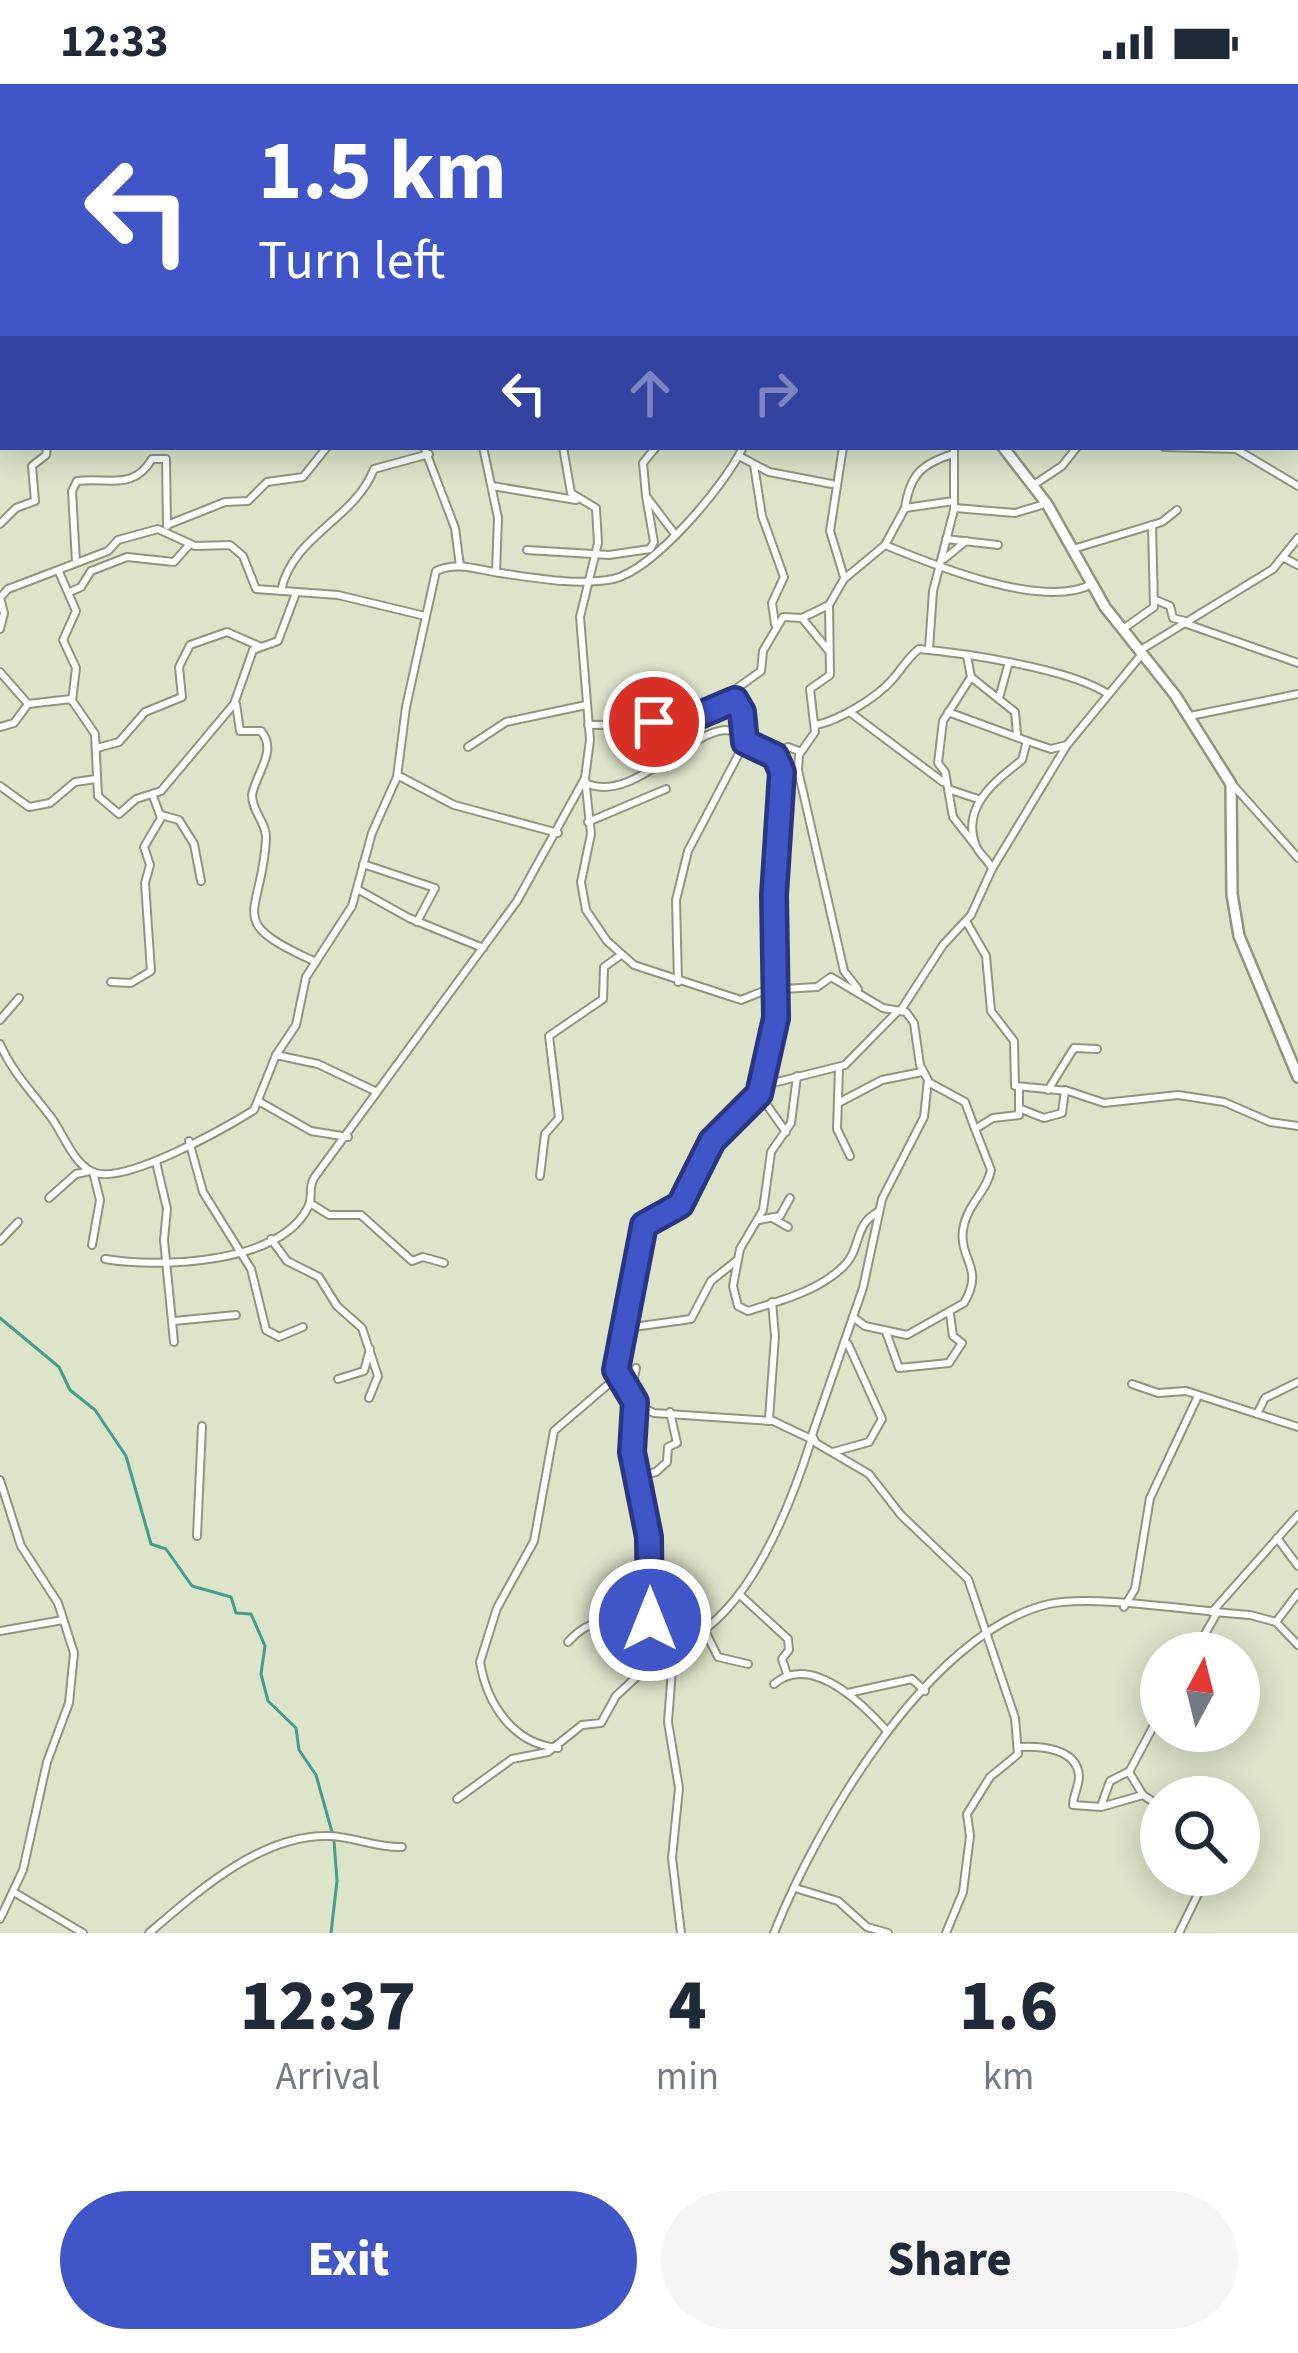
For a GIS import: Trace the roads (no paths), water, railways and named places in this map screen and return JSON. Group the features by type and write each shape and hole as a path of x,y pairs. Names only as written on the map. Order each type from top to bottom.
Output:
{"street":[{"path":"0,524 17,507 34,501 32,466 46,450"},
{"path":"0,629 4,613 0,598 8,589 108,551 118,539 225,502 248,501 267,482 303,477 323,450"},
{"path":"281,591 289,561 367,488 374,469 427,450 455,528 460,566"},
{"path":"485,450 498,524 496,572"},
{"path":"562,450 576,500"},
{"path":"526,550 595,553 652,548 642,467 654,450"},
{"path":"842,450 833,484 830,533 844,579"},
{"path":"816,725 810,689 830,675 829,605 844,579 885,545 905,508 908,483 918,470 954,450 954,504 940,564 929,650"},
{"path":"1006,450 1047,504 1122,630 1190,716 1231,784 1298,858"},
{"path":"1034,484 1062,466 1075,450"},
{"path":"1229,450 1254,457 1298,486"},
{"path":"1254,457 1255,450"},
{"path":"49,1198 76,1174 117,1176 157,1162 189,1141 250,1113 260,1102 276,1055 294,1029 303,983 357,889 398,775 436,571 460,566 586,581 626,574 674,533 741,451 754,466 766,531 784,579 772,603 775,628"},
{"path":"76,562 72,489 76,481 130,481 142,476 152,459 166,459 162,527"},
{"path":"754,466 833,484"},
{"path":"492,486 576,500 599,512 580,624 588,725 582,895 590,920 621,955 647,974 741,1000 774,989 816,988 829,977 844,989 858,989"},
{"path":"646,496 674,533"},
{"path":"905,508 954,504 1015,513 1047,504"},
{"path":"1073,548 1153,525 1177,510"},
{"path":"1122,630 1150,614 1156,601 1153,525"},
{"path":"162,527 190,544 230,545 244,558 254,587 338,595 424,616"},
{"path":"946,538 998,544"},
{"path":"557,1748 530,1742 509,1727 480,1662 497,1608 534,1541 554,1431 619,1376 631,1274 644,1225 680,1205 712,1141 775,1080 838,1068 865,1049 966,921 1067,745 1140,653 1284,558 1298,538"},
{"path":"940,564 966,542"},
{"path":"70,592 96,568 132,556 174,562 190,544"},
{"path":"885,545 1048,595 1068,595 1092,584"},
{"path":"1284,558 1298,565"},
{"path":"59,572 76,616 64,640 76,668 72,701 94,729 98,796 115,814 139,798 153,796 236,701 259,646"},
{"path":"98,748 119,742 145,712 182,697 178,672 190,645 227,632 259,646 278,641 296,592"},
{"path":"1156,601 1171,607 1173,618 1298,663"},
{"path":"678,982 676,900 687,854 744,739 733,691 761,671 783,617 802,618 829,605"},
{"path":"802,618 828,650"},
{"path":"853,1317 886,1332 911,1334 950,1314 969,1294 974,1270 962,1232 966,1213 991,1170 965,1102 928,1082 922,1072 914,1023 899,1010 883,1008 844,971 798,770 800,752 816,725 851,712 863,698 884,689 916,650 1009,662 1083,681 1108,694"},
{"path":"967,656 971,677 1015,712 1017,734"},
{"path":"998,699 1009,662"},
{"path":"0,672 28,704"},
{"path":"971,677 948,712 938,762 953,817 992,869"},
{"path":"1190,716 1298,694"},
{"path":"0,727 14,723 28,704 45,698 72,701"},
{"path":"588,725 677,724 735,700"},
{"path":"236,701 238,728 265,733 268,745 252,795 266,839 253,895 256,922 262,934 316,962"},
{"path":"468,747 506,722 586,705"},
{"path":"851,712 945,785 978,799"},
{"path":"948,712 1051,749 1067,745"},
{"path":"585,780 595,788 625,782 722,730 775,756 782,772 774,895 776,1018 759,1094 786,1132"},
{"path":"975,844 978,799 999,774 1022,760 1027,741"},
{"path":"775,756 788,747 800,752"},
{"path":"782,772 798,770"},
{"path":"398,775 454,805 558,833"},
{"path":"0,786 29,807 51,802 75,782 98,780"},
{"path":"105,1259 166,1265 242,1251 271,1239 310,1203 310,1186 483,948 558,833 585,780"},
{"path":"1231,784 1232,894 1238,936 1298,1077"},
{"path":"588,822 666,789"},
{"path":"153,796 161,815"},
{"path":"161,815 179,820 194,844 200,881"},
{"path":"111,982 131,983 151,971 145,885 150,868 144,847 161,815"},
{"path":"363,864 435,888 417,922"},
{"path":"357,889 417,922 483,948"},
{"path":"966,921 986,956 991,1011 1014,1041 1012,1080 1019,1087 1065,1090 1104,1103 1178,1095 1298,1126"},
{"path":"540,1176 545,1134 559,1118 549,1036 603,998 604,967 621,955"},
{"path":"0,1020 20,998"},
{"path":"0,1044 16,1076 92,1172 100,1200 92,1245"},
{"path":"1048,1090 1074,1048 1097,1048"},
{"path":"276,1055 318,1064 377,1092"},
{"path":"838,1068 837,1130 850,1156"},
{"path":"840,1102 882,1080 922,1072"},
{"path":"759,1220 771,1152 786,1132 797,1076"},
{"path":"568,1642 590,1622 651,1622 675,1630 705,1631 740,1595 799,1481 847,1340 878,1212 923,1120 928,1082"},
{"path":"975,1129 993,1118 1017,1117 1019,1087"},
{"path":"1021,1109 1044,1118 1062,1113 1065,1090"},
{"path":"260,1102 311,1131 347,1137"},
{"path":"189,1141 203,1192 242,1251 255,1311 274,1337 303,1327"},
{"path":"157,1162 167,1209 166,1265 174,1342"},
{"path":"775,1219 790,1198"},
{"path":"310,1203 328,1215 362,1215 413,1262 423,1257 444,1263"},
{"path":"788,1227 775,1219 750,1226 733,1286 738,1306 748,1311 800,1296 843,1267 862,1223 878,1212"},
{"path":"0,1241 18,1222"},
{"path":"271,1239 286,1261 322,1280 370,1346 379,1378 369,1398"},
{"path":"849,1257 871,1255"},
{"path":"626,1328 691,1319 711,1281 738,1258"},
{"path":"771,1421 772,1303"},
{"path":"886,1332 898,1368 949,1364 962,1343 953,1336 950,1314"},
{"path":"174,1321 236,1315"},
{"path":"833,1452 869,1442 882,1420 847,1340"},
{"path":"338,1379 364,1371 370,1346"},
{"path":"631,1392 636,1368"},
{"path":"619,1376 635,1402 632,1442 649,1537 651,1622"},
{"path":"1257,1414 1265,1398 1298,1382"},
{"path":"1132,1384 1158,1393 1183,1390 1298,1426"},
{"path":"1124,1607 1136,1584 1150,1498 1198,1396"},
{"path":"635,1402 654,1413 771,1421 812,1439 869,1474 902,1515 964,1572 990,1634 1020,1747 1012,1761 990,1777 967,1814 970,1836 963,1892 946,1933"},
{"path":"638,1476 662,1468 668,1447 677,1444 670,1412"},
{"path":"197,1536 202,1426"},
{"path":"0,1480 25,1556 63,1619 74,1653 72,1692 30,1825 16,1894 0,1918"},
{"path":"1204,1632 1214,1612 1298,1515"},
{"path":"1276,1538 1298,1567"},
{"path":"1276,1622 1298,1593"},
{"path":"740,1595 788,1639 782,1662 787,1674"},
{"path":"774,1933 833,1808 887,1731 990,1634 1051,1604 1214,1612 1276,1622 1298,1645"},
{"path":"0,1631 63,1619"},
{"path":"675,1630 668,1722 679,1788 673,1858 681,1933"},
{"path":"705,1631 719,1658 748,1664"},
{"path":"457,1799 512,1759 557,1748 582,1725 603,1722 616,1696 650,1665 672,1659"},
{"path":"774,1684 787,1674 808,1671 844,1693 887,1731"},
{"path":"844,1693 912,1679 925,1691"},
{"path":"1020,1747 1042,1746 1065,1756 1079,1774 1072,1803 1101,1808 1140,1796"},
{"path":"1101,1808 1106,1785 1130,1771 1140,1752"},
{"path":"1130,1771 1140,1789"},
{"path":"149,1933 202,1888 268,1851 326,1836 401,1847"},
{"path":"795,1888 838,1901 867,1927 888,1933"},
{"path":"16,1894 82,1933"},
{"path":"1180,1933 1197,1896"}],"waterway":[{"path":"0,1318 59,1367 70,1390 95,1410 126,1456 151,1544 166,1549 192,1586 231,1597 236,1613 251,1614 265,1646 261,1674 268,1701 296,1728 299,1750 316,1775 332,1832"},
{"path":"331,1933 337,1881 334,1841"}]}
